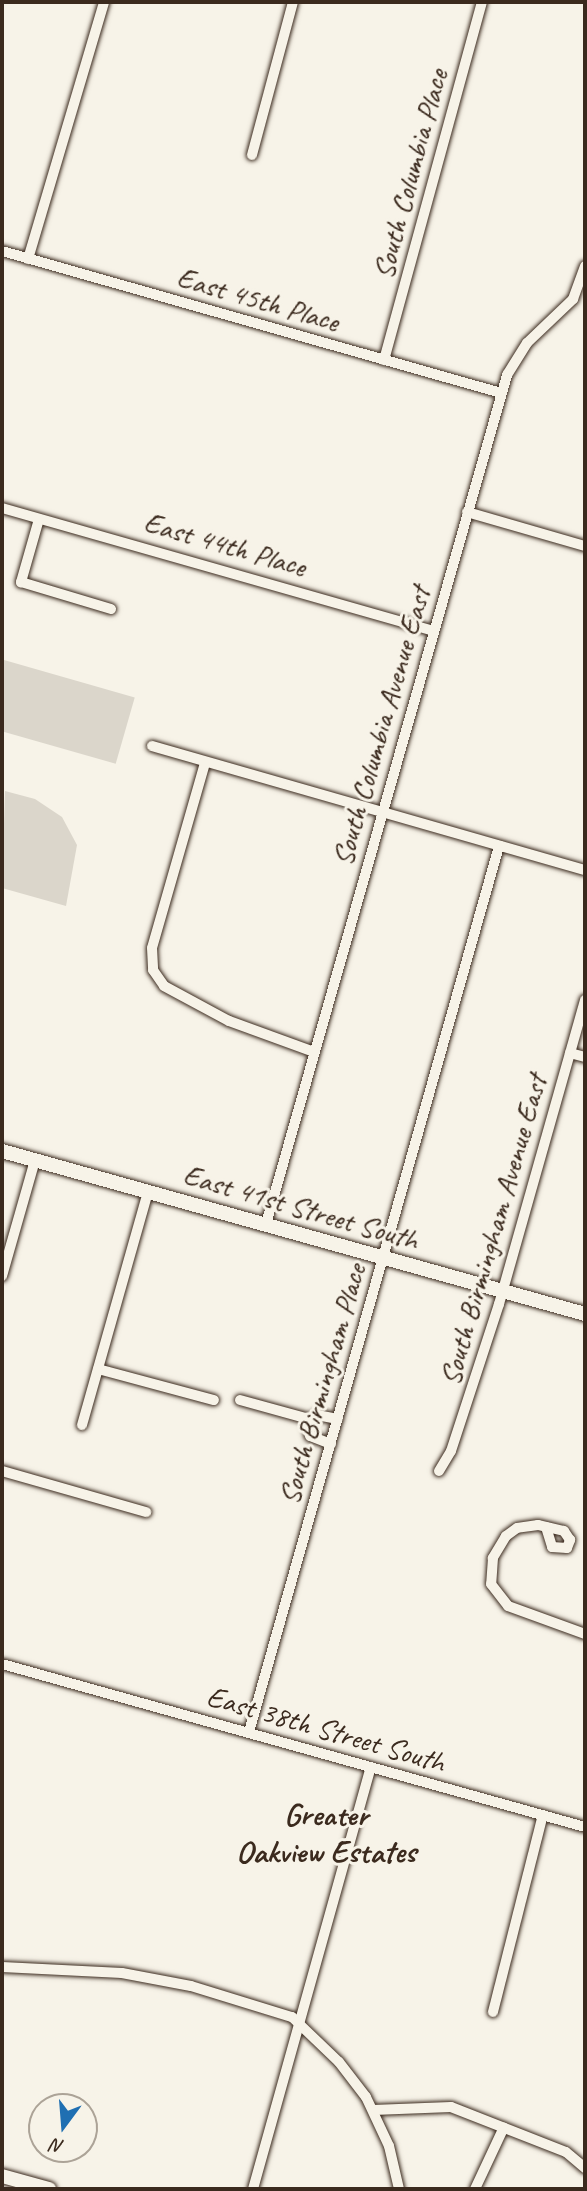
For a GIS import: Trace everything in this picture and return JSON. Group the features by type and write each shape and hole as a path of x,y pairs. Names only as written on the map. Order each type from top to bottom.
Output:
{"main road":[{"name":"East 41st Street South","path":"2,1151 585,1314"},
{"path":"2,2176 50,2189"}],"street":[{"path":"28,259 104,2"},
{"path":"252,155 293,2"},
{"name":"South Columbia Place","path":"384,360 479,3"},
{"name":"East 45th Place","path":"2,251 501,393"},
{"name":"South Columbia Avenue East","path":"266,1224 501,393 513,359 573,299 585,265"},
{"name":"East 44th Place","path":"2,508 434,631"},
{"path":"467,512 585,546"},
{"path":"39,519 22,582 111,608"},
{"path":"152,747 585,870"},
{"path":"205,762 152,948 153,971 164,986 249,1030 314,1052"},
{"name":"South Birmingham Place","path":"249,1732 499,846"},
{"name":"South Birmingham Avenue East","path":"439,1471 451,1451 503,1291 585,1000"},
{"path":"570,1053 585,1057"},
{"path":"2,1276 35,1160"},
{"path":"82,1426 148,1191"},
{"path":"98,1369 214,1400"},
{"path":"240,1400 309,1419 317,1415 338,1419"},
{"path":"309,1419 306,1427 310,1436 331,1444"},
{"path":"2,1471 146,1512"},
{"path":"546,1527 525,1524 506,1536 493,1558 491,1584 508,1606 585,1634"},
{"name":"East 38th Street South","path":"2,1664 585,1827"},
{"path":"253,2189 371,1767"},
{"path":"493,2012 543,1815"},
{"path":"2,1967 85,1969 148,1978 256,2004 298,2022 340,2062 373,2110 392,2154 398,2189"},
{"path":"373,2110 436,2105 504,2127 566,2152 585,2168"},
{"path":"475,2189 504,2127"}],"shaded area":[{"path":"4,660 135,697 116,764 2,731"},
{"path":"5,791 35,799 62,817 77,845 66,906 2,888"}],"district":[{"name":"Greater Oakview Estates","path":"326,1834"}]}
